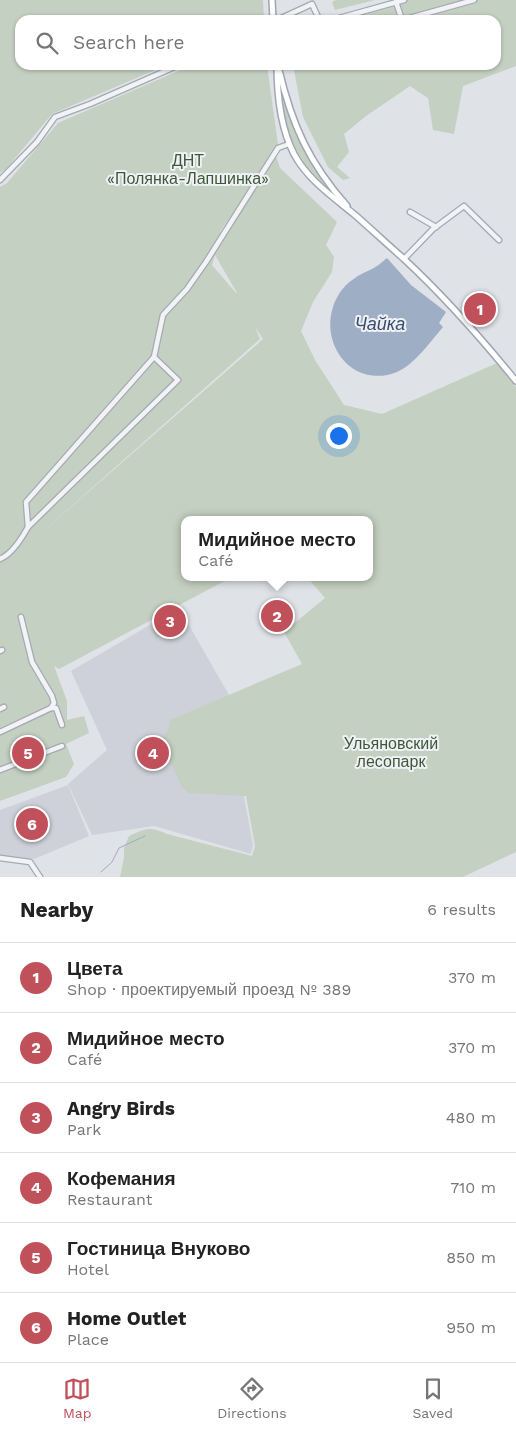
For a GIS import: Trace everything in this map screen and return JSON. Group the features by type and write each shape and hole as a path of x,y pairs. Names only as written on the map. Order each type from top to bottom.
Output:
{"main road":[{"path":"272,0 273,15"},
{"path":"278,70 277,85 280,110 289,144 306,173 404,259 438,292 490,349 516,381"},
{"path":"279,70 289,108 309,155 328,185 354,214"}],"street":[{"path":"350,15 404,0"},
{"path":"423,15 474,0"},
{"path":"396,2 400,15"},
{"path":"288,15 312,4 317,15"},
{"path":"0,180 37,142 55,117 168,70"},
{"path":"28,527 26,502 154,357 163,315 187,289 206,262 278,148 289,144"},
{"path":"404,259 436,227 464,206 499,240"},
{"path":"410,212 436,227"},
{"path":"0,559 6,557 28,527 178,380 154,357"},
{"path":"0,732 51,708 54,703 52,696 32,662 21,618"},
{"path":"51,708 56,708 62,725"},
{"path":"0,770 62,746"},
{"path":"0,858 30,862 40,877"}],"shaded area":[{"path":"179,608 244,721 244,797 253,845 251,854 154,826 92,835 68,784 107,750 71,671"},
{"path":"68,785 89,836 34,859 0,856 0,810"}],"green space":[{"path":"0,0 263,0 264,15 15,15 15,70 155,70 52,114 6,169 0,173"},
{"path":"336,0 375,0 335,10 332,2"},
{"path":"407,0 516,0 516,66 463,86 454,134 433,130 428,98 410,86 366,116 344,134 349,152 337,167 350,178 343,180 328,167 303,117 294,70 501,70 501,15 357,15"},
{"name":"Ульяновский лесопарк","path":"180,70 268,70 279,152 276,156 280,168 337,222 326,245 334,257 332,272 313,302 301,331 315,360 344,405 382,414 497,363 516,387 516,852 463,877 120,877 124,848 129,836 148,829 252,856 255,846 246,796 189,793 182,787 160,740 168,731 170,720 302,664 284,632 325,598 310,581 373,581 373,516 181,516 181,581 224,581 59,669 54,666 67,701 67,720 84,716 89,733 66,744 74,764 66,777 0,801 0,187 7,183 58,123","holes":["249,192 216,249 221,230","215,255 237,293 212,265","255,327 263,339 30,543 260,339"]},
{"path":"281,89 301,145 315,170 332,194 310,170 295,147 286,121"},
{"path":"174,614 179,627 156,638 151,629"}],"water":[{"name":"Чайка","path":"387,258 411,285 446,312 439,323 443,327 410,364 397,372 380,376 364,374 351,367 340,356 333,342 330,327 332,310 339,294 346,285"}],"waterway":[{"path":"101,872 112,862 119,848 145,836"}],"place":[{"name":"Цвета","path":"480,309"},
{"name":"Мидийное место","path":"277,616"},
{"name":"Angry Birds","path":"170,621"},
{"name":"Гостиница Внуково","path":"28,753"},
{"name":"Кофемания","path":"153,753"},
{"name":"Home Outlet","path":"32,824"}],"park label":[{"name":"ДНТ «Полянка-Лапшинка»","path":"188,169"}]}
